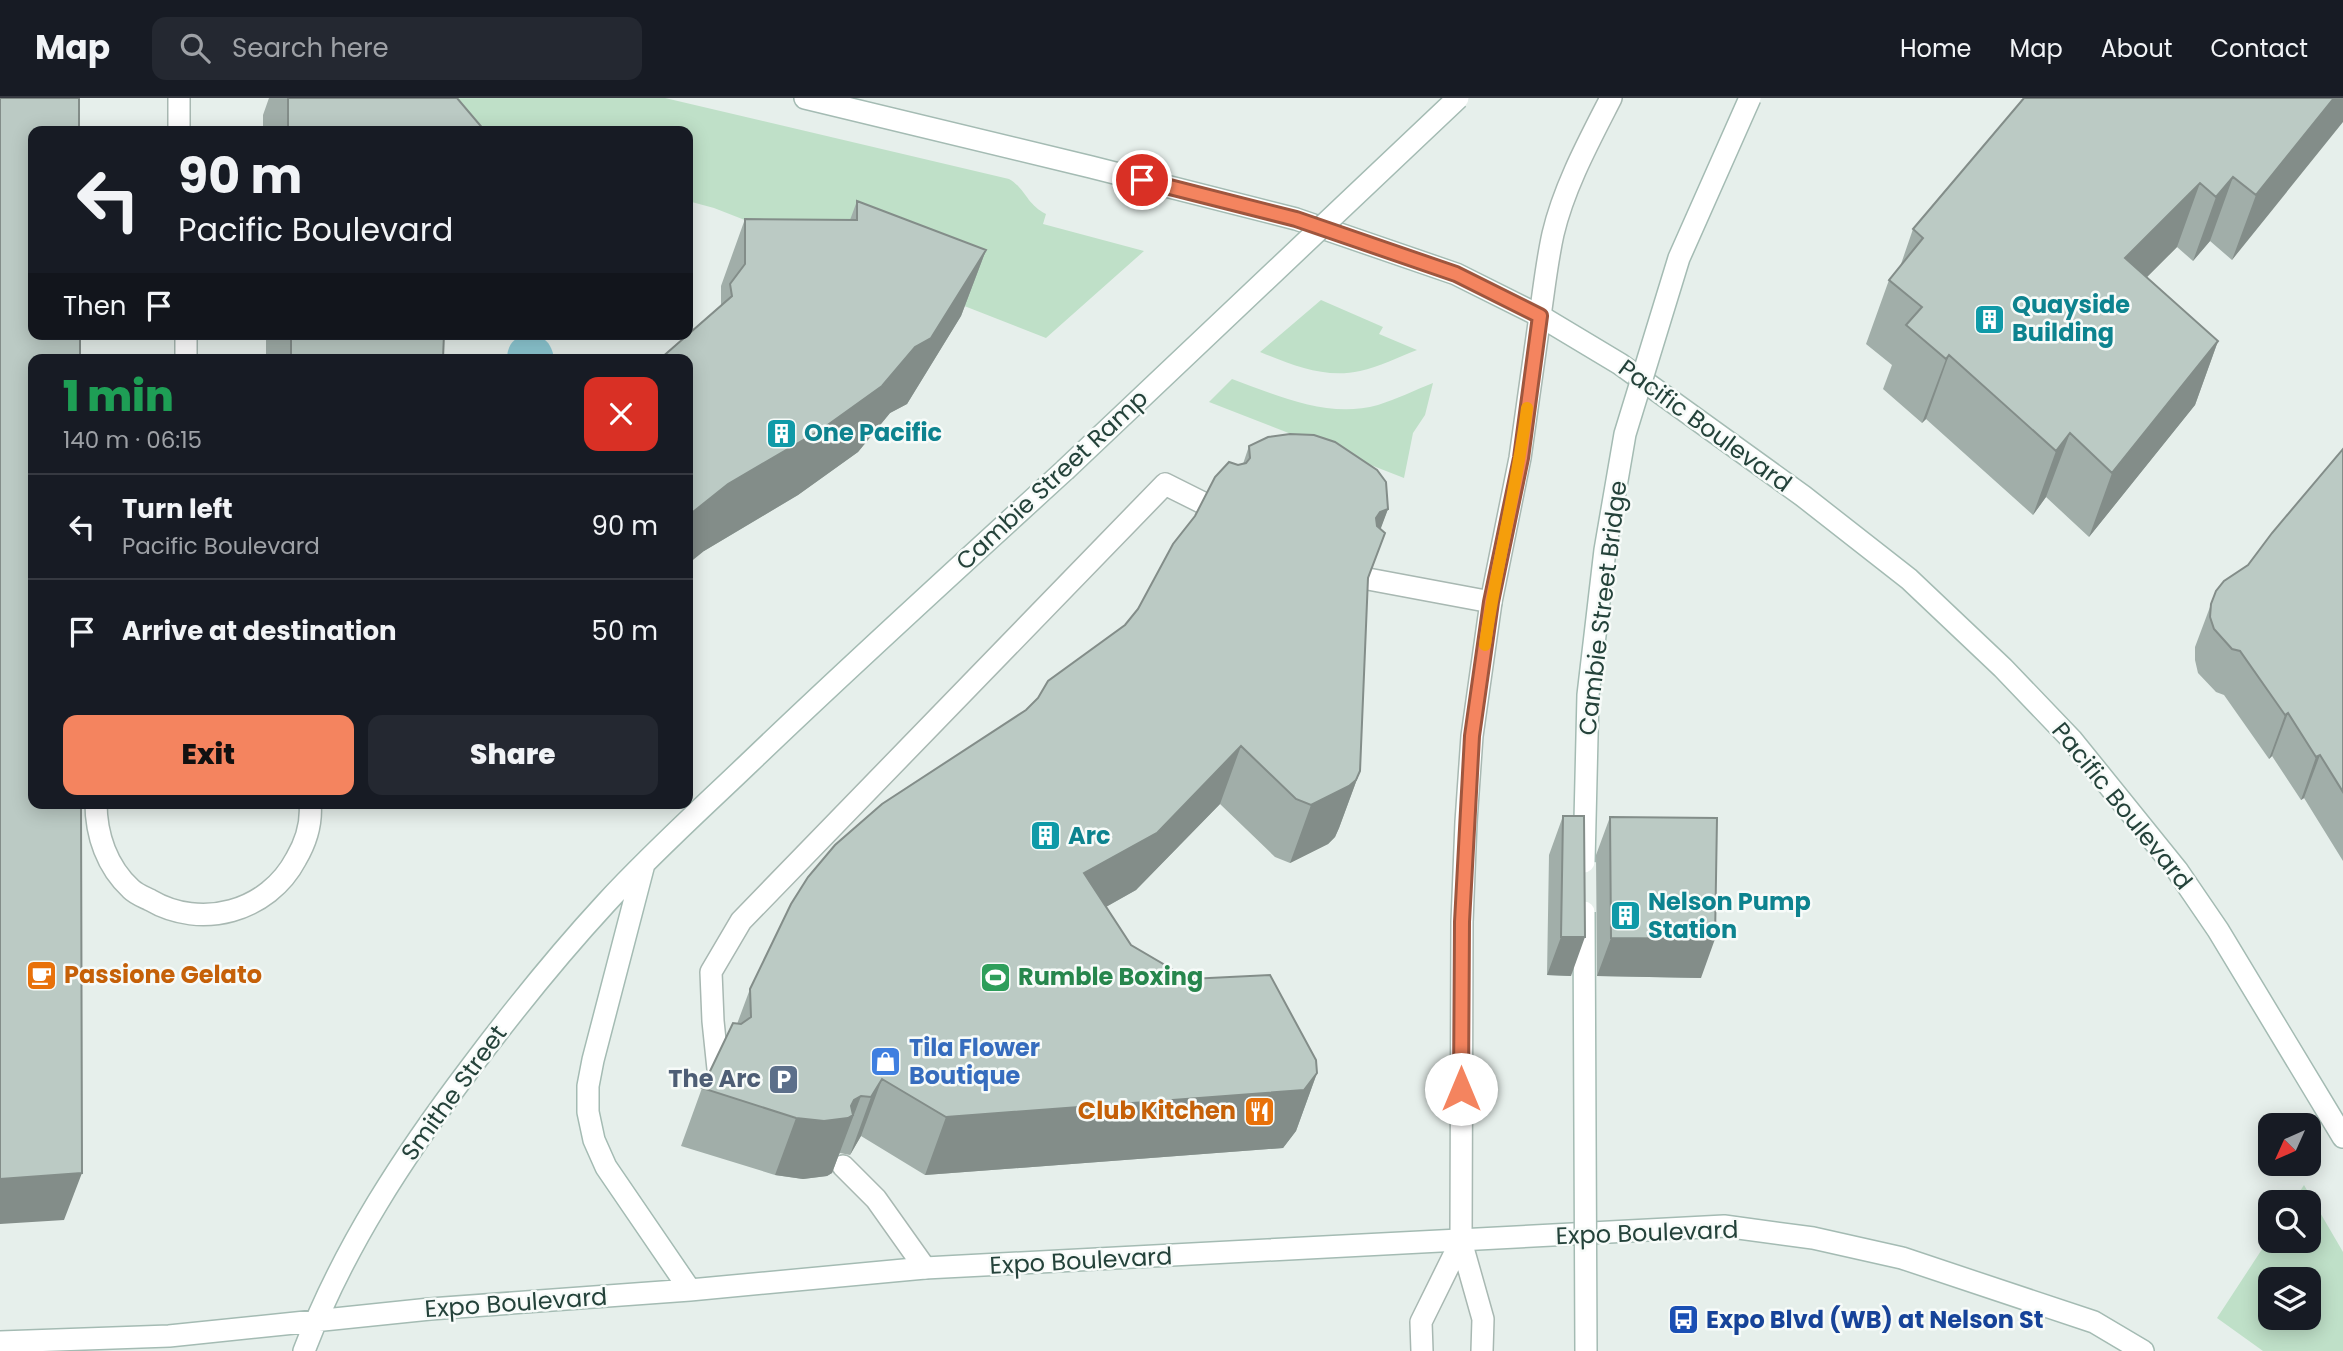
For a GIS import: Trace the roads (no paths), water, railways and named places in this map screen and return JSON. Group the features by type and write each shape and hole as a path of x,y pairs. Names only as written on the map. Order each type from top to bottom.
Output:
{"main road":[{"path":"178,126 179,98"},
{"name":"Pacific Boulevard","path":"805,98 1296,219 1456,274 1540,316 1630,372 1803,496 1909,579 2003,668 2072,740 2177,870 2218,930 2343,1137"},
{"name":"Cambie Street Ramp","path":"645,862 1458,98"},
{"path":"1482,1351 1483,1319 1461,1241 1463,897 1472,736 1491,602 1521,458 1553,234 1586,147 1611,98"},
{"name":"Cambie Street Bridge","path":"1586,1351 1584,891 1588,695 1605,550 1625,434 1679,258 1750,98"},
{"path":"718,1069 711,972 741,921 1165,484 1217,510"},
{"path":"1368,579 1491,602"},
{"path":"96,809 96,826 108,861 132,890 164,909 198,916 233,912 264,897 289,873 306,842 309,809"},
{"path":"645,862 593,1060 588,1086 588,1112 594,1140 607,1167 690,1290"},
{"name":"Smithe Street","path":"304,1351 315,1321 367,1221 437,1111 509,1016 605,904 645,862"},
{"path":"843,1166 876,1199 925,1268"},
{"name":"Expo Boulevard","path":"0,1342 169,1336 430,1309 690,1290 925,1268 1724,1226 1813,1238 1902,1258 2094,1322 2143,1351"},
{"path":"1422,1351 1421,1322 1461,1241"}],"water":[{"path":"516,340 545,340 553,354 508,354"}],"place":[{"name":"Quayside Building","path":"1989,319"},
{"name":"One Pacific","path":"781,433"},
{"name":"Arc","path":"1045,836"},
{"name":"Nelson Pump Station","path":"1625,916"},
{"name":"Passione Gelato","path":"41,975"},
{"name":"Rumble Boxing","path":"995,977"},
{"name":"Tila Flower Boutique","path":"886,1062"},
{"name":"The Arc","path":"784,1079"},
{"name":"Club Kitchen","path":"1259,1111"},
{"name":"Expo Blvd (WB) at Nelson St","path":"1683,1320"}]}
